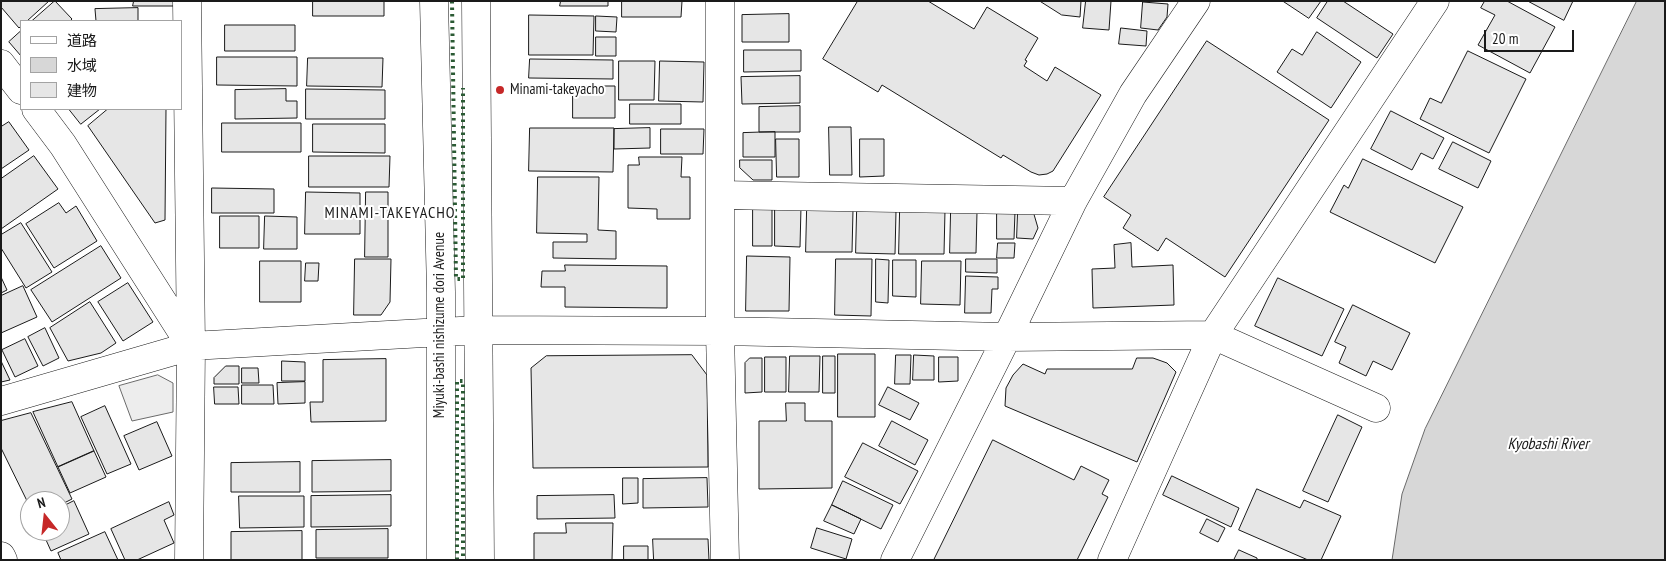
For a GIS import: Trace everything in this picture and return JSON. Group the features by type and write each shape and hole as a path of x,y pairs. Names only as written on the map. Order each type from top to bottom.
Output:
{"street":[{"path":"187,1 191,346 189,560"},
{"name":"Miyuki-bashi nishizume dori Avenue","path":"434,1 440,331 441,560"},
{"path":"476,1 480,560"},
{"path":"720,1 720,331 725,560"},
{"path":"895,560 1007,338 1073,200 1133,94 1196,1"},
{"path":"1112,560 1213,335 1435,1"},
{"path":"1,64 20,89"},
{"path":"37,110 63,145 191,346"},
{"path":"720,195 1073,200"},
{"path":"1,401 191,346 440,331 720,331 1007,338 1213,335 1376,408"},
{"path":"1,556 3,560"}],"shaded area":[{"path":"158,375 173,383 173,412 132,421 119,386"}],"water":[{"name":"Kyobashi River","path":"1637,1 1665,1 1665,560 1392,560 1402,494 1425,429"}],"building":[{"path":"1,1 49,1 28,20 20,20 19,28 1,7"},
{"path":"55,1 72,19 71,20 33,20"},
{"path":"134,1 174,1 174,6 133,6"},
{"path":"313,1 384,1 384,16 313,16"},
{"path":"561,1 608,1 608,6 560,6"},
{"path":"622,1 682,1 681,17 622,17"},
{"path":"858,1 928,1 974,29 987,7 1038,38 1025,60 1027,61 1024,66 1047,81 1055,67 1101,95 1053,171 1039,175 1031,172 1003,155 1001,158 882,85 878,92 823,59"},
{"path":"1040,1 1081,1 1080,17 1062,15"},
{"path":"1086,1 1111,1 1109,30 1083,28"},
{"path":"1283,1 1321,1 1309,18"},
{"path":"1328,1 1343,1 1393,34 1377,58 1317,18"},
{"path":"1485,1 1507,1 1555,27 1530,73 1478,45 1495,15 1481,8"},
{"path":"1528,1 1573,1 1564,20"},
{"path":"1143,2 1168,4 1167,17 1158,30 1141,28"},
{"path":"138,8 138,20 96,20 95,9"},
{"path":"789,14 789,42 742,42 742,15"},
{"path":"529,15 594,16 593,55 529,55"},
{"path":"596,16 617,17 616,32 596,31"},
{"path":"225,25 295,25 295,51 225,51"},
{"path":"1121,28 1147,31 1146,46 1119,44"},
{"path":"20,32 20,55 9,42"},
{"path":"1317,32 1361,62 1331,108 1277,72 1292,49 1302,55"},
{"path":"596,37 616,37 616,56 596,56"},
{"path":"1207,41 1329,120 1225,277 1166,238 1158,251 1123,228 1131,215 1104,197"},
{"path":"744,50 801,50 801,71 744,72"},
{"path":"1468,51 1526,79 1489,153 1420,119 1430,98 1441,103"},
{"path":"217,57 297,57 297,86 217,85"},
{"path":"308,58 383,58 382,87 307,86"},
{"path":"530,59 613,60 613,79 529,78"},
{"path":"619,61 655,61 654,100 619,100"},
{"path":"660,61 704,62 703,102 659,101"},
{"path":"800,76 800,103 742,104 741,77"},
{"path":"573,86 615,86 615,118 573,118"},
{"path":"286,89 286,101 297,101 297,118 235,119 235,90"},
{"path":"306,89 385,90 385,119 306,119"},
{"path":"630,104 681,104 681,124 630,124"},
{"path":"800,106 800,132 759,132 759,107"},
{"path":"70,110 99,110 81,124"},
{"path":"107,110 166,110 165,220 155,223 88,126"},
{"path":"1391,111 1444,138 1433,159 1421,153 1412,170 1371,149"},
{"path":"9,122 29,150 1,169 1,127"},
{"path":"222,123 301,123 301,152 222,152"},
{"path":"313,124 385,124 385,153 313,152"},
{"path":"829,127 851,127 852,175 830,175"},
{"path":"530,128 614,128 613,172 529,171"},
{"path":"650,128 650,148 614,149 614,129"},
{"path":"661,129 704,129 703,154 661,154"},
{"path":"775,132 775,157 743,157 743,133"},
{"path":"776,139 799,139 799,177 777,177"},
{"path":"860,139 884,139 884,176 860,177"},
{"path":"1453,142 1491,161 1478,188 1439,169"},
{"path":"34,156 58,189 1,229 1,179"},
{"path":"309,156 390,156 389,187 309,187"},
{"path":"639,157 682,157 681,177 690,177 690,219 657,219 657,209 628,208 628,165 639,165"},
{"path":"1363,159 1463,207 1435,263 1330,212 1344,185 1348,188"},
{"path":"740,160 772,160 772,180 753,180 740,168"},
{"path":"538,177 599,177 598,230 616,231 616,259 553,258 553,242 587,242 587,234 537,233"},
{"path":"212,188 274,189 274,213 212,213"},
{"path":"306,192 360,193 360,234 305,234"},
{"path":"366,192 388,192 388,257 365,257"},
{"path":"59,203 66,213 76,206 97,241 54,268 26,224"},
{"path":"775,207 801,207 800,247 775,246"},
{"path":"753,208 772,208 772,246 753,246"},
{"path":"807,210 853,210 852,252 806,252"},
{"path":"900,210 945,210 944,254 899,254"},
{"path":"857,211 896,211 895,254 856,253"},
{"path":"951,211 977,212 976,253 950,253"},
{"path":"1018,211 1033,211 1038,228 1033,239 1017,238"},
{"path":"997,212 1015,212 1014,239 997,239"},
{"path":"220,216 259,216 259,248 220,248"},
{"path":"265,216 297,217 297,249 264,249"},
{"path":"21,223 52,272 26,288 1,248 1,235"},
{"path":"998,243 1015,243 1014,258 997,258"},
{"path":"1131,243 1132,267 1173,265 1174,305 1093,308 1092,269 1115,268 1114,245"},
{"path":"101,246 121,278 52,322 31,290"},
{"path":"747,256 790,257 789,311 746,311"},
{"path":"355,259 391,259 390,302 381,315 354,315"},
{"path":"836,259 872,259 871,316 835,315"},
{"path":"876,259 889,260 888,303 876,302"},
{"path":"966,259 997,259 997,273 966,272"},
{"path":"893,260 916,260 916,297 893,296"},
{"path":"260,261 301,261 301,302 260,302"},
{"path":"922,261 961,261 960,305 921,304"},
{"path":"306,263 319,263 318,281 305,281"},
{"path":"565,265 667,266 667,308 565,307 565,287 541,287 542,271 565,271"},
{"path":"966,276 998,277 998,289 992,289 991,313 965,313"},
{"path":"1,277 7,290 1,293"},
{"path":"1278,278 1344,309 1322,356 1255,326"},
{"path":"128,283 153,322 123,341 98,302"},
{"path":"23,286 37,317 1,333 1,296"},
{"path":"90,302 116,343 101,353 68,361 50,328"},
{"path":"1353,305 1410,333 1392,370 1373,361 1366,376 1339,363 1346,347 1335,342"},
{"path":"45,328 59,358 43,366 28,337"},
{"path":"25,339 38,366 15,377 2,350"},
{"path":"838,354 875,354 875,417 838,417"},
{"path":"692,355 707,375 708,467 533,468 531,368 546,356"},
{"path":"896,355 911,355 910,384 895,384"},
{"path":"914,355 934,356 934,380 913,380"},
{"path":"790,356 820,356 819,392 789,392"},
{"path":"823,356 835,356 835,393 823,393"},
{"path":"765,357 786,357 786,392 765,392"},
{"path":"939,357 958,357 958,381 939,382"},
{"path":"750,358 762,358 762,392 745,393 745,363"},
{"path":"1137,358 1153,358 1167,363 1176,372 1137,462 1005,406 1006,388 1013,375 1023,364 1045,374 1047,369 1132,369"},
{"path":"386,359 386,421 311,422 310,402 323,402 323,360"},
{"path":"1,361 10,380 1,382"},
{"path":"282,361 305,362 305,381 282,381"},
{"path":"226,366 239,366 239,384 214,384 214,378"},
{"path":"242,368 258,368 259,383 242,383"},
{"path":"305,382 305,403 278,404 277,383"},
{"path":"242,385 273,385 274,404 242,404"},
{"path":"214,387 238,387 239,404 215,404"},
{"path":"888,387 919,403 910,420 879,405"},
{"path":"72,402 94,451 58,467 33,412"},
{"path":"786,403 805,403 805,421 832,421 832,488 759,489 759,421 786,421"},
{"path":"105,406 131,464 107,474 81,417"},
{"path":"31,413 68,491 22,491 1,448 1,421"},
{"path":"1338,415 1362,427 1328,502 1303,491"},
{"path":"892,421 928,440 915,465 879,446"},
{"path":"157,422 172,456 139,470 124,436"},
{"path":"993,440 1074,480 1081,466 1109,480 1102,494 1108,497 1077,560 934,560"},
{"path":"863,443 918,471 900,504 845,477"},
{"path":"94,451 106,477 70,493 58,467"},
{"path":"391,460 391,491 312,492 312,461"},
{"path":"300,462 300,492 231,492 231,463"},
{"path":"1172,476 1239,508 1231,527 1163,495"},
{"path":"623,478 638,478 638,503 623,504"},
{"path":"707,478 708,507 643,508 643,479"},
{"path":"843,481 893,505 881,529 832,505"},
{"path":"1257,489 1300,508 1304,500 1341,516 1321,560 1308,560 1239,530"},
{"path":"391,495 391,526 311,527 311,496"},
{"path":"614,495 615,518 537,519 537,496"},
{"path":"239,496 304,496 304,527 240,528"},
{"path":"74,501 89,534 51,551 46,541 70,541 70,503"},
{"path":"169,502 174,515 164,520 174,543 137,560 125,560 111,529"},
{"path":"832,505 861,519 854,534 824,521"},
{"path":"1207,519 1225,528 1218,542 1200,533"},
{"path":"566,523 613,523 612,560 534,560 534,533 566,533"},
{"path":"817,528 852,539 846,559 811,548"},
{"path":"388,529 388,558 316,558 316,530"},
{"path":"302,531 302,560 231,560 231,532"},
{"path":"105,532 118,560 61,560 58,553"},
{"path":"653,539 708,539 709,560 654,560"},
{"path":"624,546 648,546 648,560 624,560"},
{"path":"1239,550 1257,558 1257,560 1234,560"}],"hedge":[{"path":"452,1 456,279 463,279 463,88"},
{"path":"457,560 457,381 463,381 463,560"}],"place":[{"name":"Minami-takeyacho","path":"500,90"}],"district":[{"name":"MINAMI-TAKEYACHO","path":"390,213"}]}
